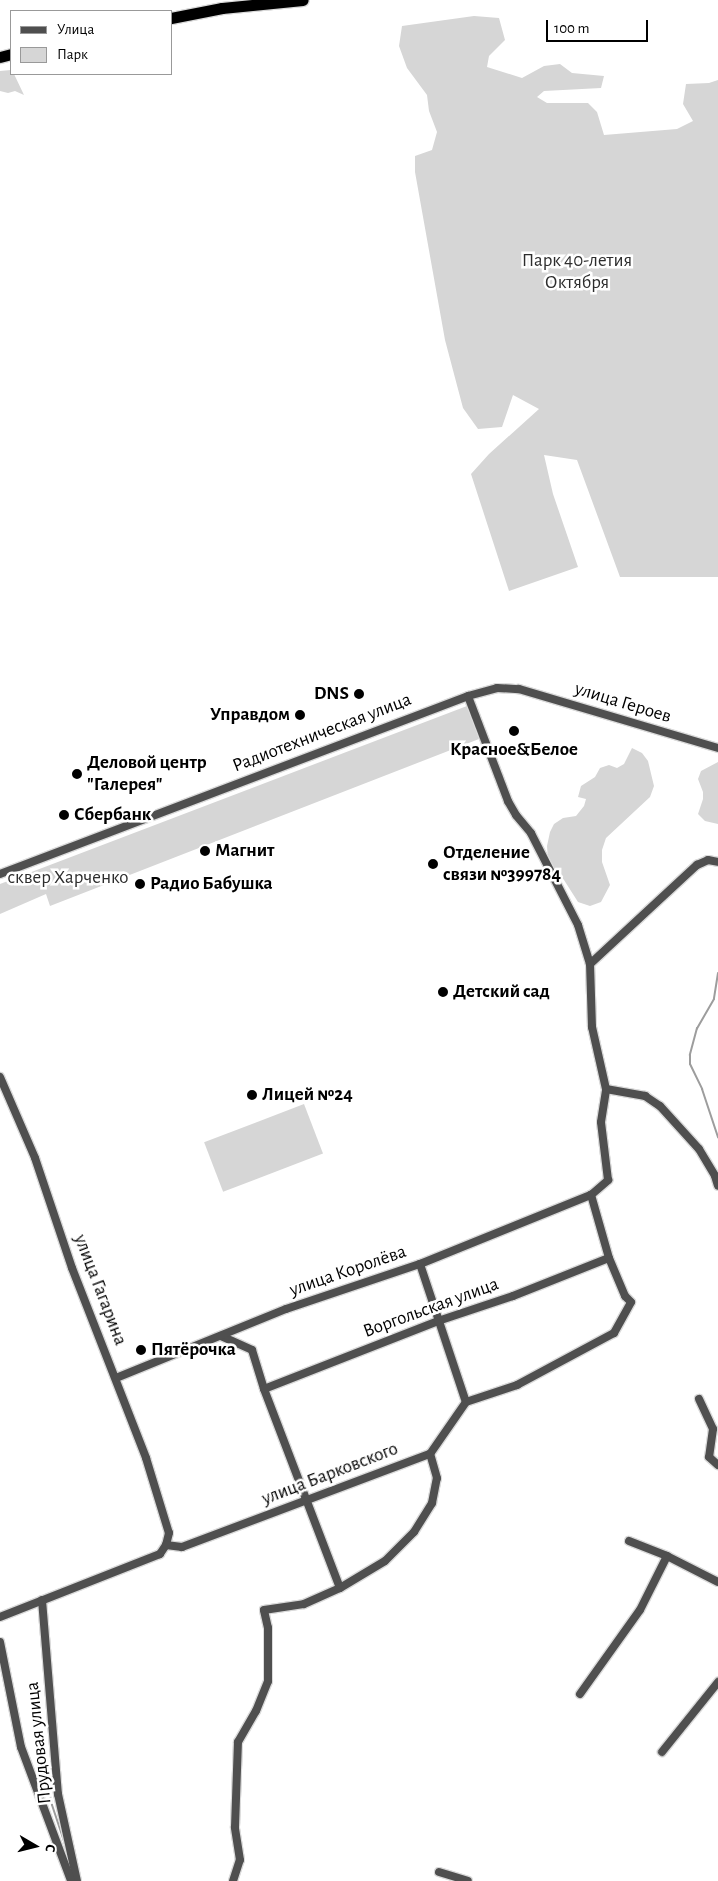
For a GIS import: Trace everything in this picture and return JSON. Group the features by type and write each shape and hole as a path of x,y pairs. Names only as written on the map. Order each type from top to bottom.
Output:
{"highway":[{"path":"172,18 222,8 303,0"}],"street":[{"name":"Радиотехническая улица","path":"0,874 468,696 497,688 519,689"},
{"name":"улица Героев","path":"519,689 718,748"},
{"path":"233,1881 240,1860 235,1828 238,1742 256,1711 268,1681 268,1628 264,1610 304,1604 340,1588 385,1560 414,1532 432,1503 436,1478 430,1454 466,1402 517,1384 614,1333 631,1302 625,1296 610,1258 591,1195 608,1180 601,1122 606,1089 592,1027 590,964 573,917 531,833 516,815 508,800 468,696"},
{"path":"590,964 697,865 708,860 718,862"},
{"name":"улица Гагарина","path":"0,1077 35,1158 72,1268 146,1458 168,1528 166,1545"},
{"path":"606,1089 644,1096 660,1106 699,1149 715,1176 718,1186"},
{"name":"улица Королёва","path":"116,1378 286,1310 420,1264 591,1195"},
{"name":"Воргольская улица","path":"264,1389 438,1321 513,1296 610,1258"},
{"path":"420,1264 466,1402"},
{"path":"221,1336 252,1350 264,1389 340,1588"},
{"path":"699,1399 713,1429 709,1457 718,1465"},
{"name":"улица Барковского","path":"166,1545 182,1547 430,1454"},
{"path":"629,1541 667,1556 718,1582"},
{"path":"0,1617 160,1554 166,1545"},
{"path":"580,1694 640,1610 667,1556"},
{"name":"Прудовая улица","path":"42,1600 58,1794 77,1881"},
{"name":"Прудовая улица","path":"0,1642 21,1747 70,1881"},
{"path":"662,1752 718,1682"},
{"path":"439,1872 468,1881"}],"green space":[{"name":"Парк 40-летия Октября","path":"474,16 499,18 505,40 489,56 487,67 522,78 544,66 560,64 572,73 604,76 601,88 544,91 537,97 547,103 588,103 597,112 604,135 677,129 693,121 683,104 686,84 709,83 718,80 718,577 620,577 577,460 544,455 553,494 578,567 509,591 471,474 489,454 539,409 513,395 502,427 478,429 463,408 445,340 415,172 415,156 432,150 437,132 429,111 427,95 407,68 399,46 402,26"},
{"path":"10,70 10,75 14,75 24,95 15,91 8,93 0,91 0,71"},
{"name":"сквер Харченко","path":"467,706 479,739 50,906 46,894 0,914 0,884"},
{"path":"632,748 642,753 648,761 654,786 650,797 606,838 602,850 602,862 610,885 601,902 590,906 578,902 548,860 547,846 550,832 554,824 563,818 576,816 584,806 586,799 578,797 581,786 595,777 600,768 609,765 617,768 624,764"},
{"path":"718,762 718,824 705,821 698,814 703,799 703,792 698,779 701,771"},
{"path":"304,1104 323,1153 223,1192 204,1142"}],"waterway":[{"path":"718,973 714,999 697,1028 690,1055 690,1064 702,1089 718,1137"},
{"path":"48,1782 52,1805 66,1847"}],"place":[{"name":"DNS","path":"359,694"},
{"name":"Управдом","path":"300,715"},
{"name":"Красное&Белое","path":"514,731"},
{"name":"Деловой центр \"Галерея\"","path":"77,774"},
{"name":"Сбербанк","path":"64,815"},
{"name":"Магнит","path":"205,851"},
{"name":"Отделение связи №399784","path":"433,864"},
{"name":"Радио Бабушка","path":"140,884"},
{"name":"Детский сад","path":"443,992"},
{"name":"Лицей №24","path":"252,1095"},
{"name":"Пятёрочка","path":"141,1350"}]}
